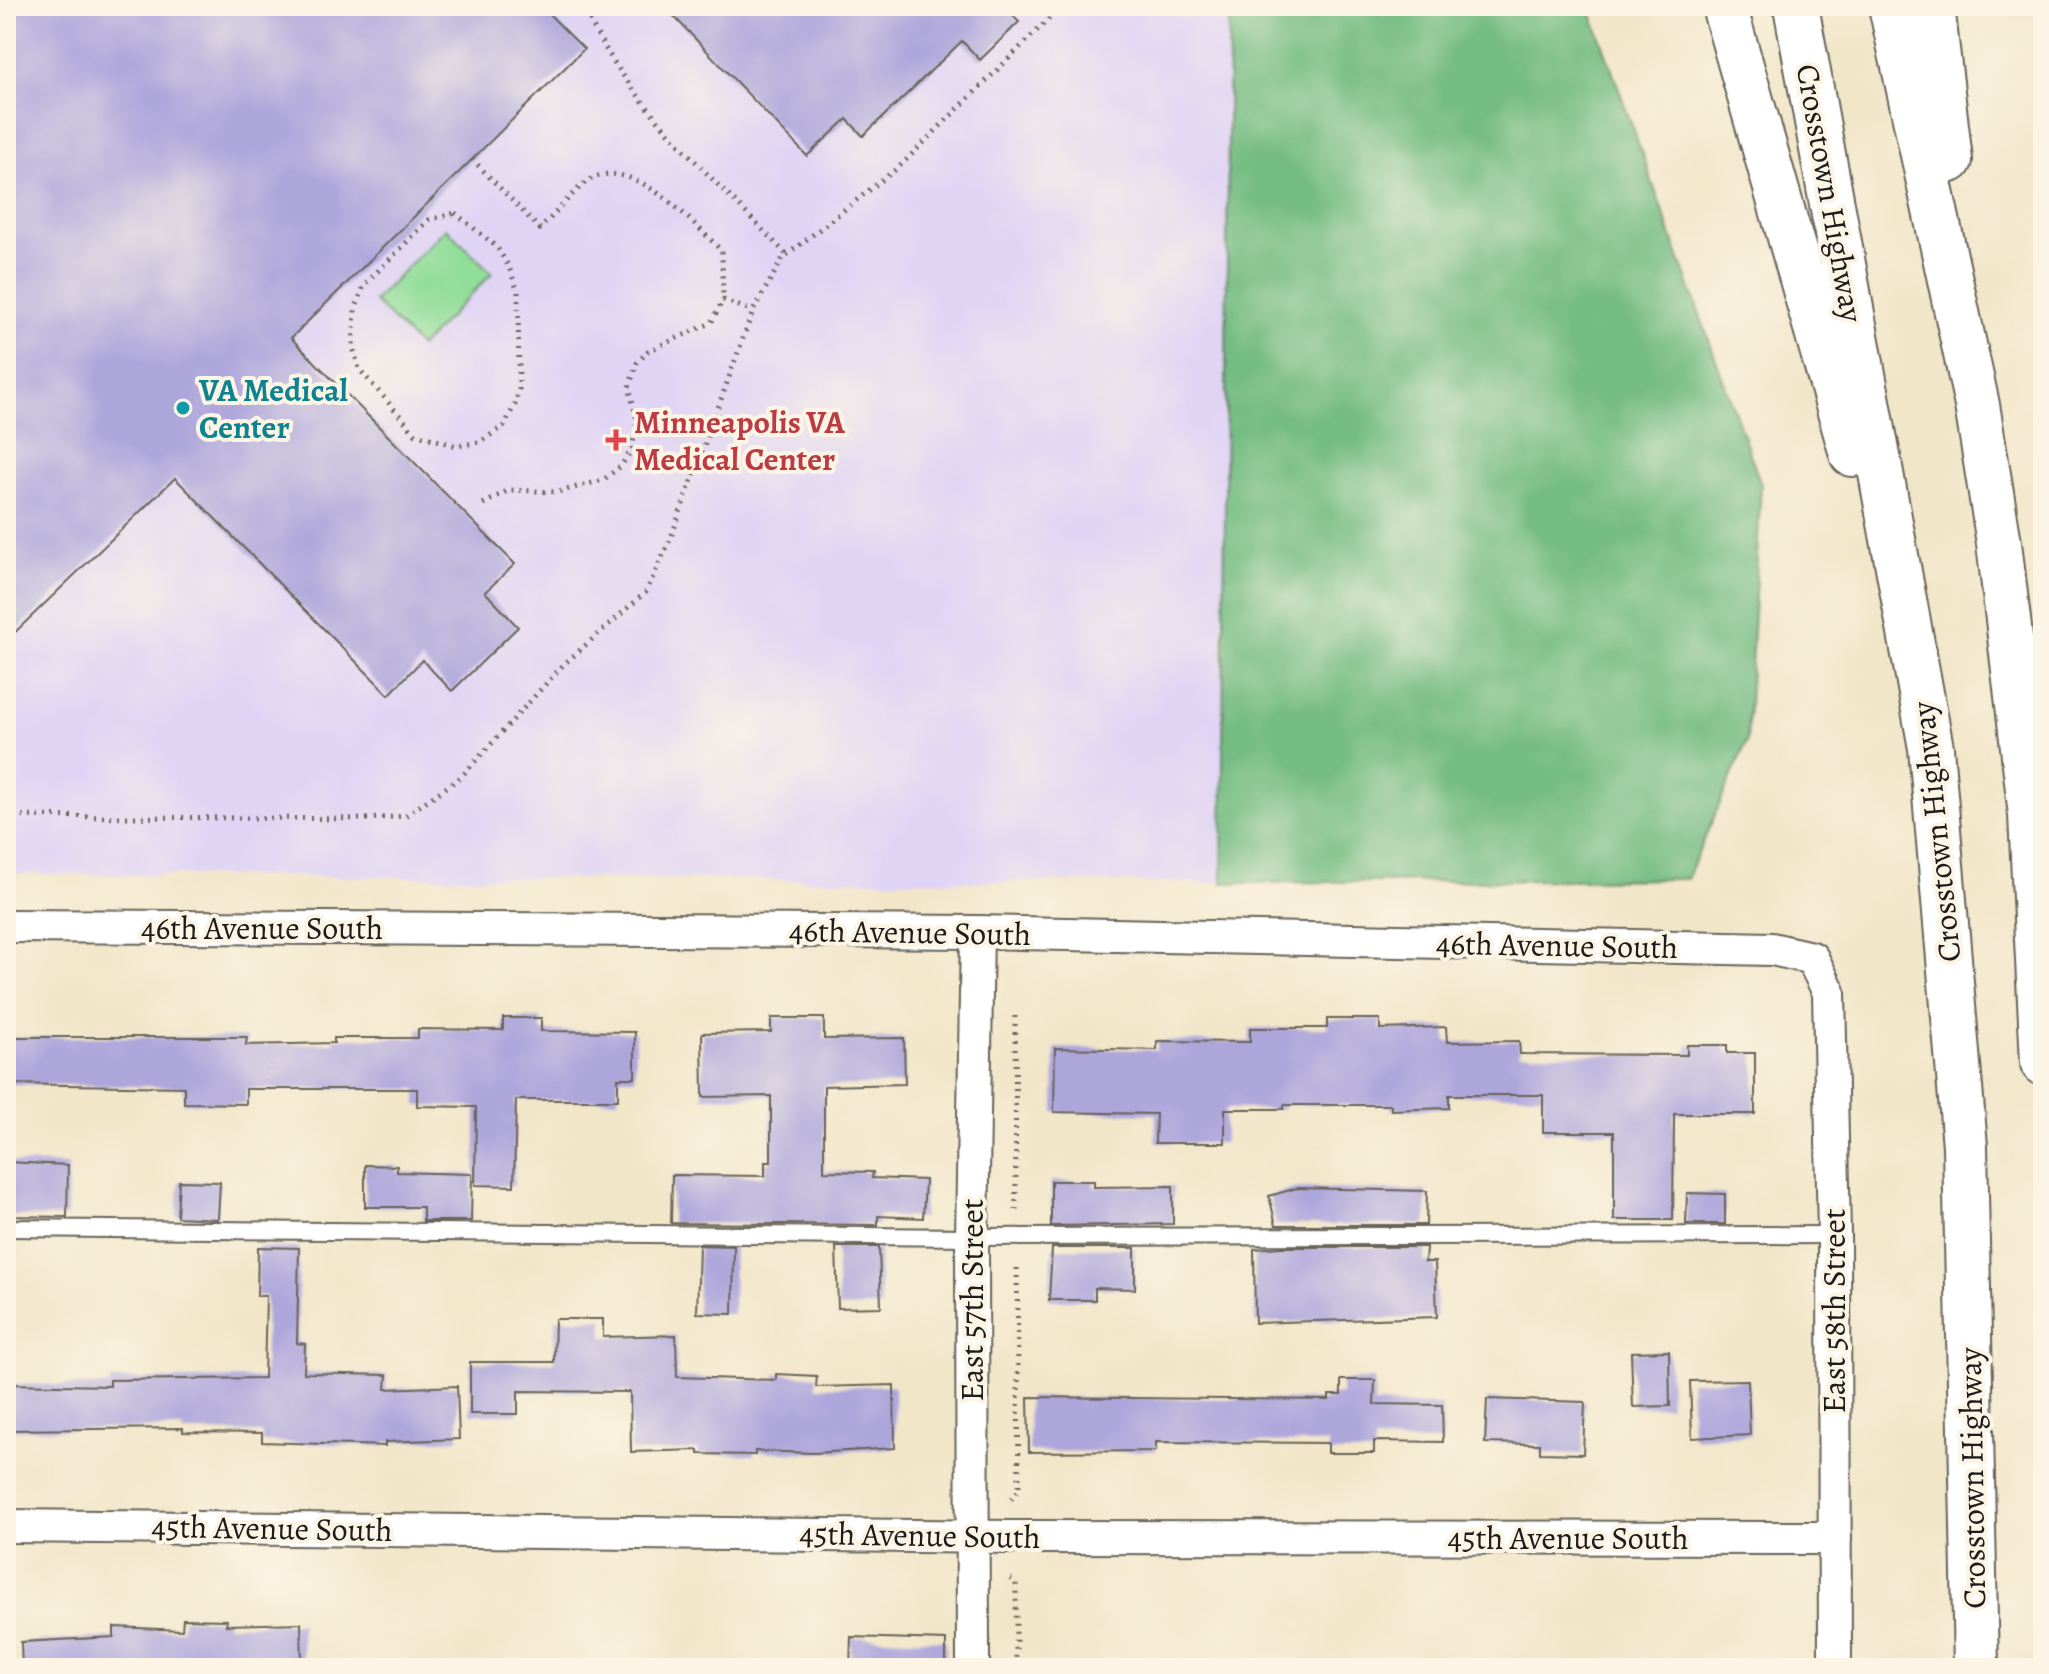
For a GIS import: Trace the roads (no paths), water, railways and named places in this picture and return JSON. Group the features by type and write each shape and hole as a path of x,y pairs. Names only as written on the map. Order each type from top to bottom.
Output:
{"highway":[{"path":"1724,6 1837,401 1931,748"},
{"name":"Crosstown Highway","path":"1796,6 1931,748 1965,1146 1976,1668"},
{"path":"1891,6 1977,405"},
{"path":"1932,6 1977,405 1999,543 2031,815 2043,1063"}],"street":[{"name":"46th Avenue South","path":"6,926 977,932 1772,949 1812,958"},
{"name":"East 57th Street","path":"973,1668 972,1237 977,932"},
{"name":"East 58th Street","path":"1812,958 1829,992 1834,1235 1835,1668"},
{"name":"45th Avenue South","path":"6,1526 973,1536 1835,1538"}],"lane":[{"path":"6,1228 972,1237 1834,1235"}],"place":[{"name":"VA Medical Center","path":"183,408"},
{"name":"Minneapolis VA Medical Center","path":"616,440"}]}
